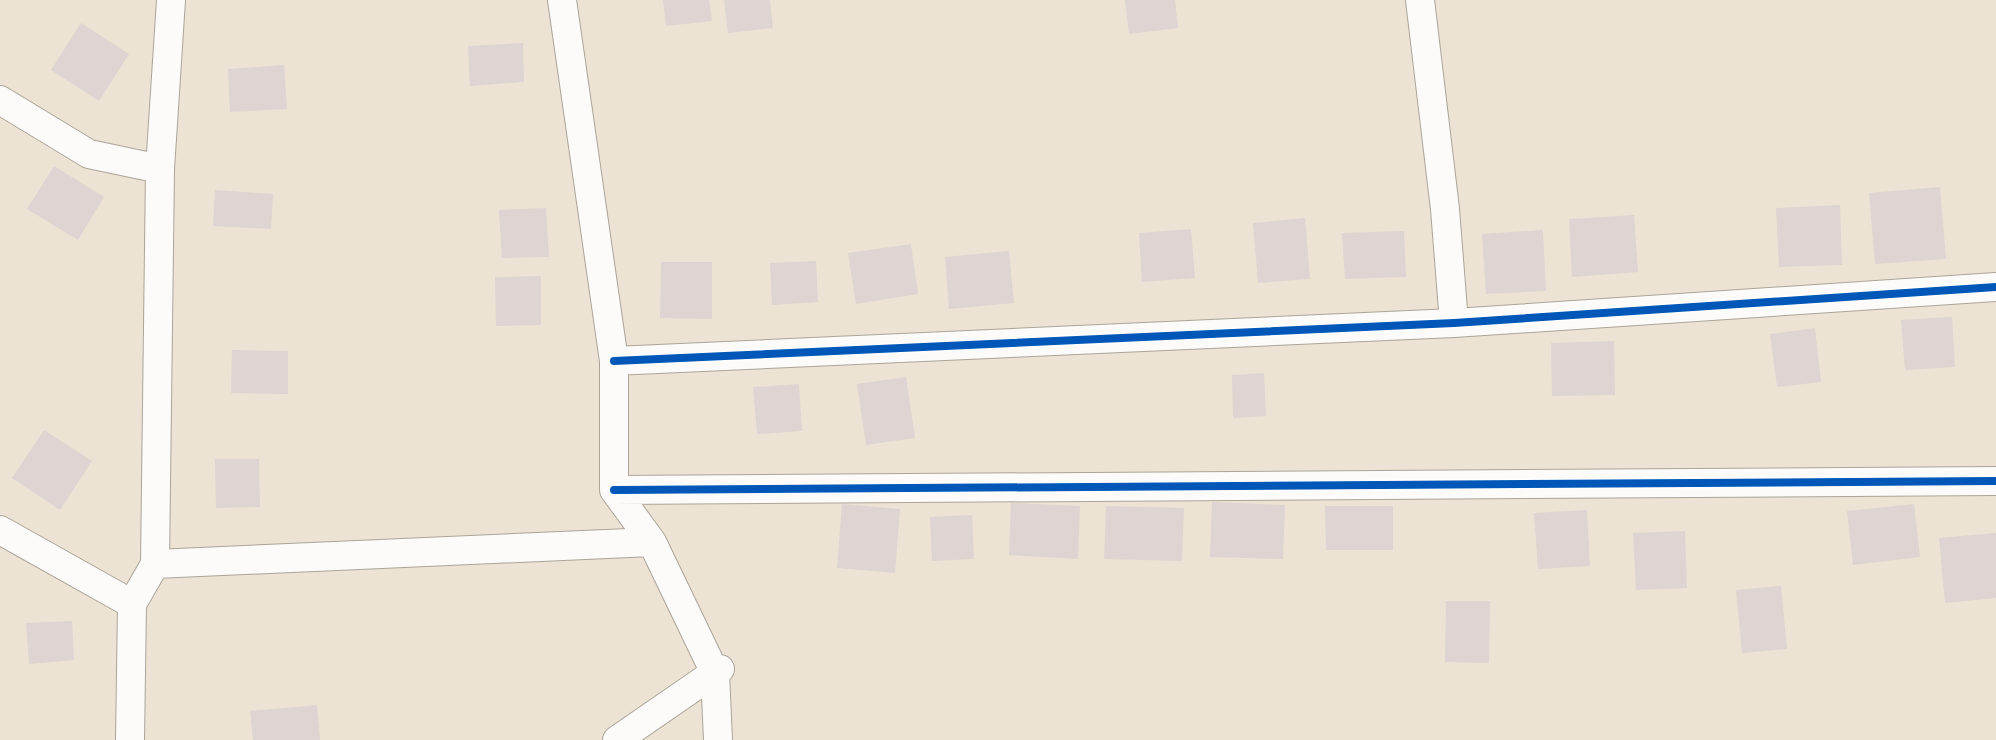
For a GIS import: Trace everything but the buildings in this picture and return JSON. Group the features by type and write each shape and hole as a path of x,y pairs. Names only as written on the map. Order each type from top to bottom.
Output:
{"street":[{"path":"130,740 132,604 155,564 160,169 171,0"},
{"path":"562,0 614,361 614,490 652,542 717,671 718,740"},
{"path":"1420,0 1445,209 1454,323"},
{"path":"0,100 89,154 160,169"},
{"path":"614,361 1454,323 1996,287"},
{"path":"614,490 1996,481"},
{"path":"0,530 132,604"},
{"path":"155,564 652,542"},
{"path":"617,740 717,671"}],"cycle path":[{"path":"614,361 1454,323 1996,287"},
{"path":"614,490 1996,481"}]}
